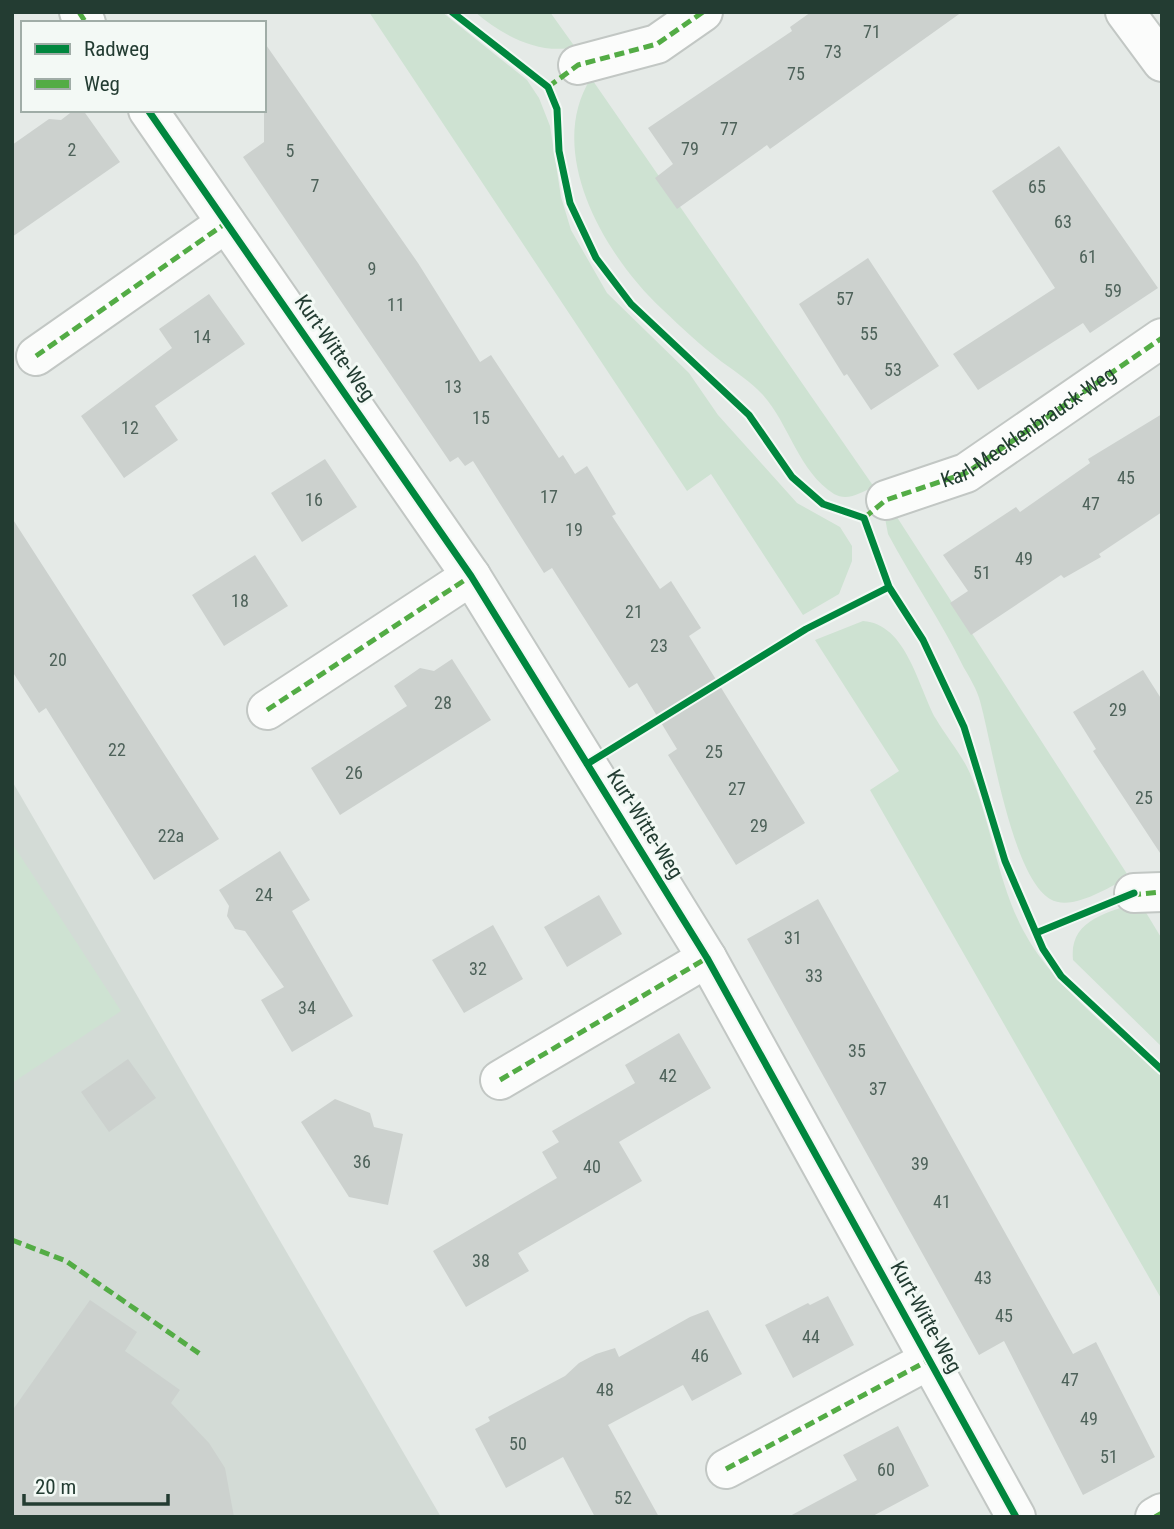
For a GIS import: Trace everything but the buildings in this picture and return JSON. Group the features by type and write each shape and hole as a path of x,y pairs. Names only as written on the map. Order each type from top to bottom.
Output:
{"street":[{"path":"579,65 657,44 703,12"},
{"path":"1125,12 1162,62"},
{"name":"Kurt-Witte-Weg","path":"149,112 471,576 707,958 1016,1517"},
{"path":"36,356 226,223"},
{"name":"Karl-Mecklenbrauck-Weg","path":"886,500 966,472 1162,338"},
{"path":"267,710 471,576"},
{"path":"500,1080 707,958"},
{"name":"Kurt-Witte-Weg","path":"726,1469 929,1360"},
{"path":"1155,1517 1162,1513"}],"shaded area":[{"path":"12,781 441,1517 12,1517"}],"green space":[{"path":"369,12 442,12 527,80 539,98 550,126 561,197 571,230 607,293 689,373 718,415 797,503 840,527 852,546 852,561 839,594 803,615 711,474 687,491"},
{"path":"475,12 550,12 575,47 548,48 522,42 497,29"},
{"path":"591,78 874,487 844,497 834,494 822,485 803,461 763,395 676,323 620,261 602,232 578,170 574,138 578,107"},
{"path":"893,511 1129,877 1090,897 1069,902 1050,899 1037,886 1014,838 979,697 888,534 885,518"},
{"path":"863,621 878,625 901,645 936,719 969,770 1007,893 1035,951 1068,990 1162,1077 1162,1300 870,790 899,771 815,640"},
{"path":"12,843 121,1011 12,1083"},
{"path":"1139,901 1162,939 1162,1047 1073,960 1073,946 1084,927 1092,920"}],"marked path":[{"path":"79,12 85,21"},
{"path":"548,87 578,65 657,44 703,12"},
{"path":"36,356 226,223"},
{"path":"864,518 886,500 966,473 1162,338"},
{"path":"267,710 471,576"},
{"path":"1131,895 1162,892"},
{"path":"500,1080 707,958"},
{"path":"12,1240 66,1261 200,1354"},
{"path":"726,1469 929,1360"},
{"path":"1155,1517 1162,1513"}],"cycle path":[{"path":"452,12 548,87 557,109 559,151 570,203 596,258 631,304 749,415 792,477 823,504 864,518 889,587 923,640 964,727 1005,861 1043,949 1061,976 1162,1070"},
{"path":"149,112 471,576 707,958 1016,1517"},
{"path":"587,764 806,629 889,587"},
{"path":"1036,933 1134,893"}]}
